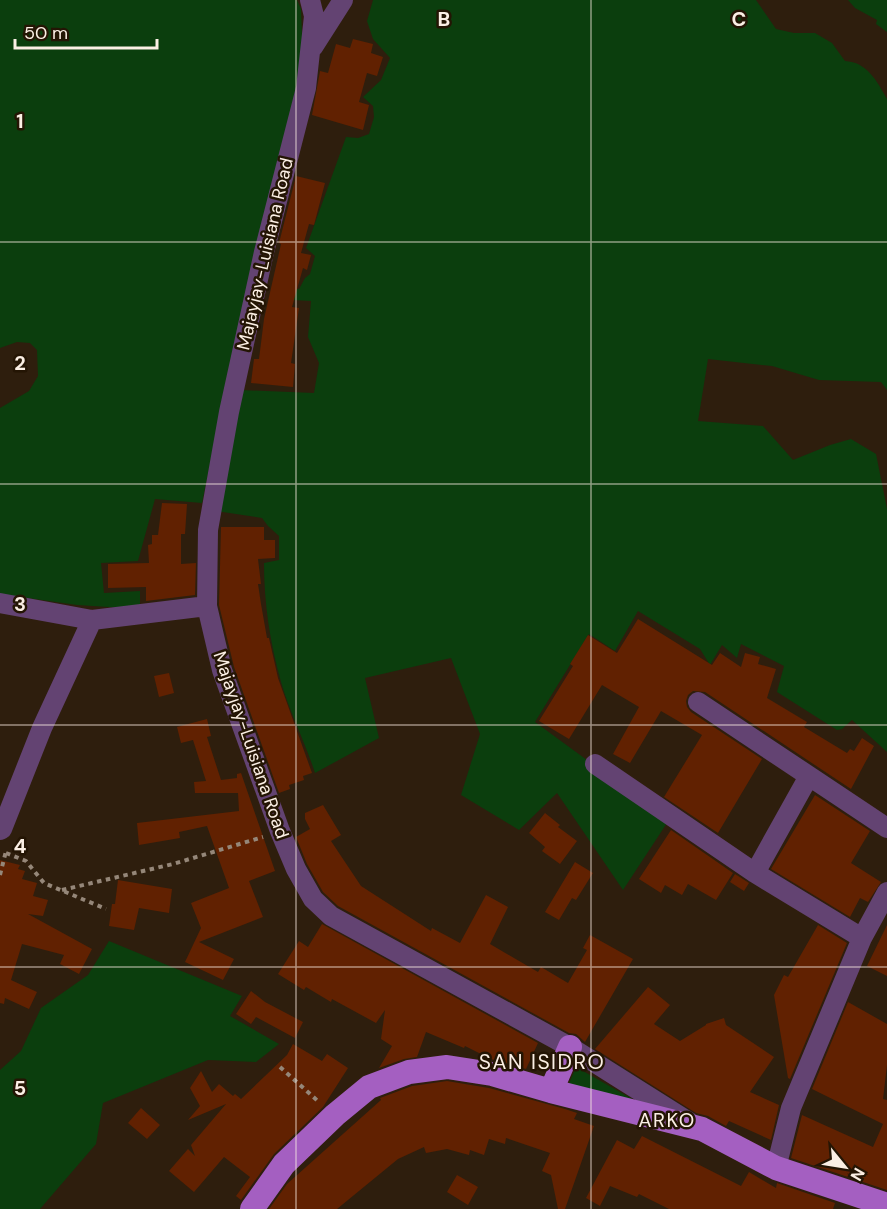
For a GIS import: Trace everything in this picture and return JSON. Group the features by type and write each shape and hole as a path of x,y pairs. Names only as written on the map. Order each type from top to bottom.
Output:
{"main road":[{"path":"551,1091 570,1047"},
{"path":"252,1209 284,1164 335,1115 369,1087 409,1072 447,1067 492,1074 702,1129 776,1168 887,1205"}],"street":[{"name":"Majayjay-Luisiana Road","path":"310,0 314,16 306,88 264,252 229,412 208,530 207,606 222,670 280,831 296,869 313,899 331,916 570,1047 702,1129"},
{"path":"310,52 343,0"},
{"path":"0,603 92,620 207,606"},
{"path":"1,830 42,728 92,620"},
{"path":"698,702 887,828"},
{"path":"595,764 755,873 862,938"},
{"path":"755,873 809,776"},
{"path":"776,1168 791,1108 862,938 887,892"}],"path":[{"path":"0,875 6,853 1,830"},
{"path":"62,890 173,864 280,831"},
{"path":"6,853 26,861 44,883 106,909"},
{"path":"280,1067 335,1115"}],"green space":[{"path":"0,0 297,0 301,9 303,63 238,329 202,503 155,499 138,561 101,563 104,593 140,591 140,609 77,605 0,594 0,408 29,391 38,376 37,350 30,343 17,342 0,348"},
{"path":"373,0 756,0 776,29 794,33 815,33 832,43 845,61 859,65 870,74 887,99 887,390 881,382 819,380 772,366 708,359 698,421 763,426 793,460 851,439 876,454 887,509 887,752 852,720 842,729 837,730 777,692 784,666 741,644 737,658 722,645 710,665 700,649 638,611 615,651 589,634 535,722 669,820 623,890 557,793 519,830 461,795 480,734 451,658 365,678 379,738 315,773 281,682 268,623 264,563 279,560 279,536 262,518 216,511 240,390 314,393 319,363 308,337 311,301 293,300 294,289 299,289 310,274 315,256 306,248 346,137 358,138 369,134 374,117 373,106 363,97 381,80 390,58 373,39 367,21"},
{"path":"848,0 887,0 887,32 876,24 877,20 855,8"},
{"path":"109,941 242,996 230,1016 279,1044 256,1062 208,1060 103,1103 96,1144 40,1209 0,1209 0,1070 21,1051 41,1008 88,975"},
{"path":"576,1067 657,1113 567,1088"}],"building":[{"path":"353,39 373,44 371,53 383,57 377,76 367,73 359,102 369,105 363,130 312,115 320,71 328,73 336,44 350,48"},
{"path":"296,176 325,183 314,225 309,224 301,253 311,255 307,270 303,268 292,307 299,308 291,363 295,364 293,387 251,383 254,359 259,359 264,319 281,244 279,243"},
{"path":"162,503 187,504 185,534 181,534 181,564 196,563 195,595 146,601 146,587 108,588 108,564 149,563 148,545 152,544 152,535 158,535"},
{"path":"221,527 264,527 264,540 275,540 275,558 258,559 261,604 278,678 312,773 303,776 304,780 289,785 290,789 279,793 234,667 219,605"},
{"path":"638,619 712,665 720,653 741,667 745,653 760,657 758,664 776,669 767,698 807,722 804,727 847,753 850,749 854,751 862,738 874,746 851,789 705,692 693,691 688,695 686,701 691,712 762,759 718,833 664,797 702,735 661,711 630,763 613,754 639,707 602,685 569,739 539,721 573,666 570,664 588,635 617,653"},
{"path":"169,673 174,693 159,697 154,676"},
{"path":"207,719 211,736 207,737 221,780 237,778 237,774 241,773 275,871 249,881 263,917 199,942 234,959 223,980 185,962 201,928 191,903 229,888 207,826 179,832 180,838 139,845 137,823 239,811 238,793 195,793 194,782 206,781 193,740 181,743 177,727"},
{"path":"815,795 870,831 851,863 881,882 868,902 860,898 850,917 771,869"},
{"path":"323,805 341,835 331,841 361,886 431,931 432,928 460,943 486,895 508,907 490,944 538,972 541,967 568,983 587,950 583,948 590,935 633,959 585,1042 576,1034 569,1033 338,906 323,892 307,864 296,837 310,829 305,813"},
{"path":"545,813 560,825 558,827 577,841 560,864 542,851 545,847 529,833"},
{"path":"671,830 733,873 716,900 688,884 682,895 665,885 661,893 639,879"},
{"path":"0,860 20,865 18,869 25,871 22,879 37,883 33,896 48,900 43,916 28,914 92,949 79,974 60,964 64,955 22,944 11,980 37,992 29,1009 5,998 4,1004 0,1003"},
{"path":"575,862 593,873 576,900 572,898 559,920 545,912"},
{"path":"735,874 749,883 744,891 730,882"},
{"path":"118,880 172,889 169,913 139,908 134,930 109,926"},
{"path":"322,924 538,1043 526,1069 491,1059 465,1046 464,1048 426,1032 417,1057 379,1068 392,1046 381,1039 385,1010 376,1023 332,999 331,1002 306,987 304,990 278,974 299,941 308,947"},
{"path":"818,925 847,943 790,1079 774,995 784,975 788,977"},
{"path":"887,925 887,976 867,966"},
{"path":"648,987 670,1005 654,1024 680,1041 706,1024 724,1018 726,1025 774,1057 750,1092 779,1105 771,1140 729,1121 726,1126 708,1116 696,1113 595,1049"},
{"path":"251,991 265,1002 303,1022 295,1038 256,1017 251,1024 236,1014"},
{"path":"848,1002 887,1024 887,1065 883,1099 887,1100 887,1190 791,1158 802,1115 873,1147 883,1124 812,1089"},
{"path":"293,1044 322,1061 327,1054 348,1068 323,1107 274,1154 241,1200 236,1196 250,1177 224,1157 194,1192 169,1171 188,1149 195,1156 191,1145 226,1104 188,1120 200,1106 190,1088 201,1071 212,1092 219,1084 233,1096 235,1094 241,1099 287,1055"},
{"path":"447,1081 489,1088 565,1109 577,1113 574,1119 594,1126 565,1209 558,1209 551,1175 542,1171 550,1153 506,1138 505,1144 489,1139 484,1155 470,1150 469,1155 447,1149 426,1153 424,1147 398,1159 337,1209 269,1209 287,1184 381,1100 380,1098 412,1086"},
{"path":"141,1108 160,1125 147,1139 128,1123"},
{"path":"642,1136 741,1186 749,1172 776,1188 777,1183 835,1203 833,1209 669,1209 639,1194 637,1197 610,1186 600,1206 586,1198 617,1140 634,1149"},
{"path":"457,1175 478,1187 468,1205 447,1192"}],"district":[{"name":"SAN ISIDRO","path":"542,1062"},
{"name":"ARKO","path":"667,1120"}]}
